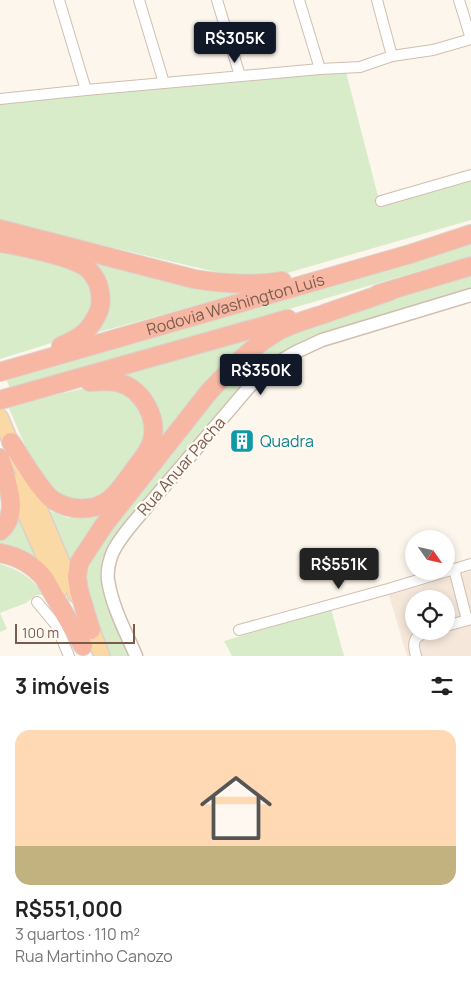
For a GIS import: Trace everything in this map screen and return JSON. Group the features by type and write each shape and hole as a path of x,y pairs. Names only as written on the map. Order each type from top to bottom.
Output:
{"highway":[{"path":"0,229 194,279 238,285 296,279 410,254"},
{"name":"Rodovia Washington Luís","path":"2,371 410,254 471,234"},
{"path":"0,243 76,262 89,270 99,285 101,296 96,318 88,330 77,339 2,371"},
{"name":"Rodovia Washington Luís","path":"6,399 390,291 471,266"},
{"path":"91,630 79,591 77,577 79,563 104,525 221,378 259,344 281,330 298,322 390,291"},
{"path":"4,452 51,499 62,505 85,509 98,506 109,500 147,452 152,441 153,432 150,411 146,403 129,386 103,380 36,390"},
{"path":"0,531 9,521 11,512 11,499 4,452"},
{"path":"0,553 28,563 44,578 79,653"}],"main road":[{"path":"0,417 4,452 79,653"},
{"path":"4,452 102,656"}],"street":[{"path":"59,0 86,90"},
{"path":"139,0 164,83"},
{"path":"217,0 240,76"},
{"path":"299,0 320,69"},
{"path":"376,0 392,56"},
{"path":"0,99 240,76 360,67 392,56 433,50 471,39 459,0"},
{"path":"382,201 471,175"},
{"name":"Rua Anuar Pacha","path":"136,656 115,605 108,579 113,553 123,536 249,387 274,365 324,339 471,295"},
{"path":"455,569 471,564"},
{"path":"455,572 467,602 469,619 455,623"},
{"path":"239,630 418,580"},
{"path":"37,602 79,653"},
{"path":"414,640 412,645 416,656"}],"shaded area":[{"path":"471,571 471,656 407,656 389,595 405,590 405,640 455,640 455,590 406,590 440,580 455,580 455,576"}],"green space":[{"path":"346,72 380,204 471,178 471,220 280,275 237,277 0,221 0,102"},
{"path":"471,240 471,256 11,390 5,377"},
{"path":"0,247 82,267 97,282 94,316 67,338 0,359"},
{"path":"79,256 257,289 95,333 109,298 106,281 96,266"},
{"path":"471,272 471,288 321,333 283,352 242,386 139,509 102,558 100,576 132,656 106,656 96,631 98,621 86,582 87,569 95,548 234,372 283,332"},
{"path":"266,333 71,575 39,497 50,511 68,518 86,516 104,510 157,421 120,375"},
{"path":"102,384 137,398 150,434 142,453 100,502 61,501 36,471 8,406"},
{"path":"17,507 47,573 0,550 0,536"},
{"path":"0,564 26,576 45,595 36,595 26,603 0,613"},
{"path":"331,609 344,656 232,656 224,641"},
{"path":"0,613 7,629 0,632"}],"place":[{"name":"Quadra","path":"242,441"}]}
